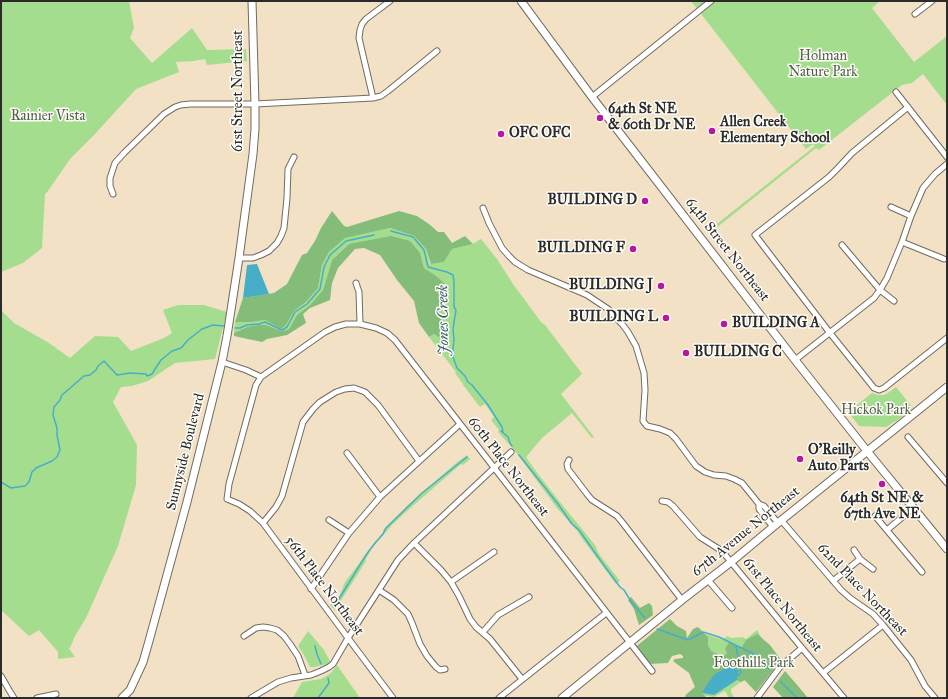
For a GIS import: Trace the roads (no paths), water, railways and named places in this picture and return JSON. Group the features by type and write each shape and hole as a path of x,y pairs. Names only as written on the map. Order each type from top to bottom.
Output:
{"street":[{"name":"61st Street Northeast","path":"246,204 255,129 252,1"},
{"path":"373,98 359,38 360,30 366,19 390,1"},
{"name":"64th Street Northeast","path":"521,1 592,97 795,360 912,508 947,549"},
{"path":"592,97 711,1"},
{"path":"915,14 932,1"},
{"path":"113,194 110,186 111,174 115,163 124,152 164,114 175,107 190,104 255,104 373,98 381,96 388,91 437,52"},
{"path":"896,92 947,157"},
{"path":"908,106 852,153 829,176 755,236 874,388 879,390 884,388 947,338"},
{"path":"239,258 253,258 261,255 277,243 281,236 284,228 288,169 294,157"},
{"path":"795,360 874,298 887,278 902,242 910,216 923,188 935,174 947,164"},
{"name":"Sunnyside Boulevard","path":"122,698 130,690 149,641 187,502 222,362 246,204"},
{"path":"891,207 910,216"},
{"name":"62nd Place Northeast","path":"483,208 502,248 515,262 528,270 587,295 608,309 628,332 636,346 644,373 645,390 643,422 647,426 670,433 696,466 705,472 730,478 742,483 759,504 759,509 777,523 850,598 873,614 883,625 911,660 925,686 935,698"},
{"path":"902,242 944,259"},
{"path":"842,245 880,290 894,301"},
{"path":"222,362 261,377 325,332 346,324 360,324 359,292 356,283"},
{"name":"60th Place Northeast","path":"360,324 376,328 387,333 394,340 652,671"},
{"name":"56th Place Northeast","path":"261,377 256,385 229,484 227,499 250,511 263,524 394,698"},
{"path":"263,524 276,507 286,486 303,422 308,414 320,402 336,392 354,388 365,392 378,405 419,461"},
{"name":"67th Avenue Northeast","path":"563,698 777,523 947,388"},
{"path":"311,589 349,534 380,497 460,424"},
{"path":"908,437 947,483"},
{"path":"252,698 278,682 321,672 333,664 398,560 414,543 511,452"},
{"path":"347,453 380,497"},
{"path":"569,460 567,464 568,469 587,494 592,500 617,516 682,600"},
{"name":"61st Place Northeast","path":"662,501 668,502 673,506 700,537 722,551 844,698"},
{"path":"887,530 912,508"},
{"path":"875,516 922,572"},
{"path":"329,520 349,534"},
{"path":"414,543 442,570 451,582 470,619 490,639 522,679"},
{"path":"854,550 860,559 873,569"},
{"path":"451,582 494,552"},
{"path":"833,581 860,559"},
{"path":"708,580 732,608"},
{"path":"379,590 394,600 408,614 420,644 427,656 440,670 445,669"},
{"path":"483,632 498,615 529,597"},
{"path":"499,698 606,613"},
{"path":"823,673 883,625"},
{"path":"244,636 256,628 263,627 277,630 284,636 298,656 305,675"},
{"path":"757,698 780,667 802,648"},
{"path":"1,676 14,698"},
{"path":"37,698 56,694"}],"water":[{"path":"257,264 269,294 243,298 247,265"},
{"path":"731,665 739,671 737,680 714,695 702,693 715,674"}],"waterway":[{"name":"Jones Creek","path":"391,231 413,237 424,250 428,267 453,275 454,307 456,310 453,329 453,357 457,368 488,405 502,427 503,432"},
{"name":"Jones Creek","path":"235,328 265,322 282,330 287,327 295,312 307,304 320,289 324,267 330,255 346,241 374,235"},
{"name":"Jones Creek","path":"1,482 11,488 25,486 29,482 32,472 36,468 52,461 57,457 60,450 57,428 53,415 54,407 62,395 84,376 90,375 104,361 117,375 130,373 146,374 147,376 152,374 161,360 172,351 181,348 188,340 202,329 213,325 224,326"},
{"path":"501,431 508,437 512,446"},
{"path":"519,455 572,524 579,530 620,587 624,590 632,603 645,618"},
{"name":"Jones Creek","path":"334,607 366,555 386,528 422,493 467,457"},
{"path":"657,629 688,640 703,632 719,637 758,656 769,669"},
{"name":"Jones Creek","path":"315,646 321,664"},
{"path":"736,646 741,673 737,676"},
{"name":"Jones Creek","path":"318,698 329,683 328,678"},
{"path":"780,681 797,698"}],"place":[{"name":"64th St NE & 60th Dr NE","path":"600,118"},
{"name":"Allen Creek Elementary School","path":"712,131"},
{"name":"OFC OFC","path":"501,134"},
{"name":"BUILDING D","path":"645,201"},
{"name":"BUILDING F","path":"633,249"},
{"name":"BUILDING J","path":"661,286"},
{"name":"BUILDING L","path":"666,318"},
{"name":"BUILDING A","path":"724,324"},
{"name":"BUILDING C","path":"686,353"},
{"name":"O'Reilly Auto Parts","path":"800,459"},
{"name":"64th St NE & 67th Ave NE","path":"882,484"}],"park label":[{"name":"Holman Nature Park","path":"823,66"},
{"name":"Rainier Vista","path":"48,117"},
{"name":"Hickok Park","path":"876,411"},
{"name":"Foothills Park","path":"754,664"}]}
